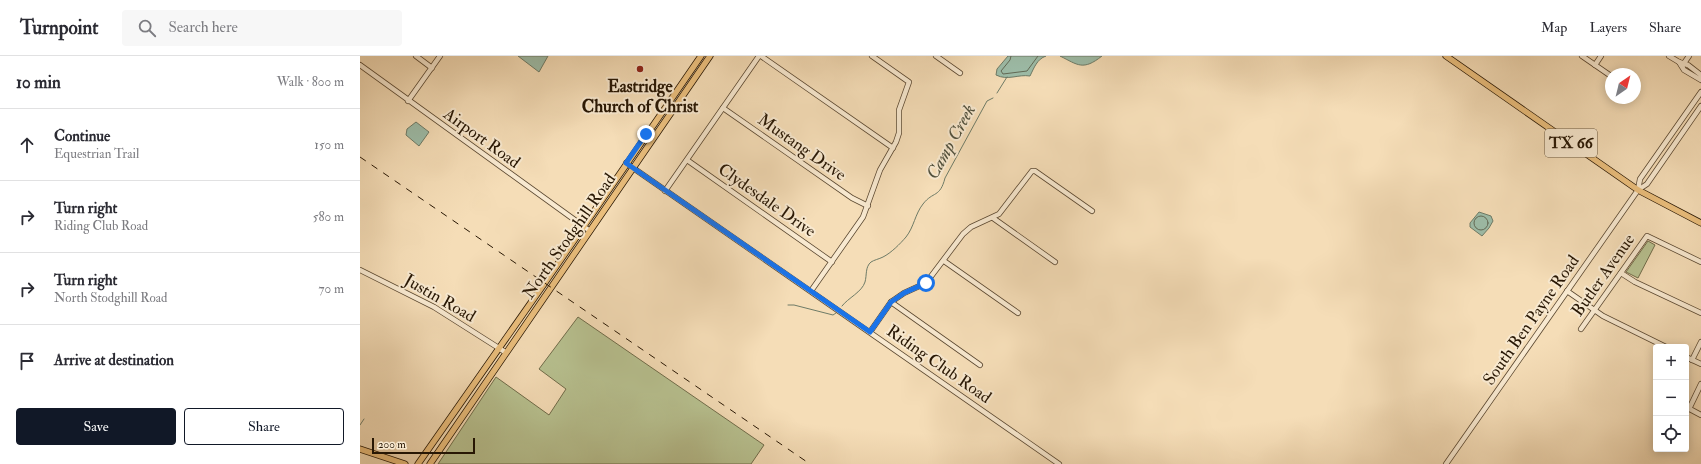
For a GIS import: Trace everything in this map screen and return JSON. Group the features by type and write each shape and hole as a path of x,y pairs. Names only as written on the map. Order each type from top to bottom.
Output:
{"main road":[{"name":"North Stodghill Road","path":"418,464 584,227 626,163 701,56"},
{"name":"North Stodghill Road","path":"430,464 505,352 710,56"},
{"name":"TX 66","path":"1446,56 1638,190 1701,223"},
{"path":"360,449 404,464"},
{"path":"390,458 394,464"}],"street":[{"path":"416,56 432,68"},
{"path":"408,101 440,56"},
{"path":"666,191 760,56 893,148"},
{"path":"811,292 858,225 868,206 880,170 893,148 899,133 899,110 909,82 872,56"},
{"path":"936,56 960,74"},
{"path":"1582,56 1605,72"},
{"path":"1595,65 1601,56"},
{"path":"1669,56 1701,75"},
{"path":"1681,64 1689,56"},
{"path":"1681,64 1684,70 1701,80"},
{"name":"Airport Road","path":"360,65 590,231"},
{"path":"1638,190 1640,179 1701,92"},
{"path":"1638,190 1647,184 1701,106"},
{"name":"Mustang Drive","path":"724,108 852,198 868,206"},
{"path":"1661,148 1668,153"},
{"name":"Clydesdale Drive","path":"687,160 832,262"},
{"name":"Riding Club Road","path":"626,163 1060,464"},
{"path":"870,332 891,302 904,293 926,283 963,234 971,227 993,218 1006,207 1032,171 1035,171 1092,211"},
{"name":"South Ben Payne Road","path":"1446,464 1638,190"},
{"path":"993,218 1055,262"},
{"name":"Butler Avenue","path":"1581,329 1647,236 1701,262"},
{"path":"944,261 1018,313"},
{"name":"Justin Road","path":"360,270 434,307 505,352"},
{"path":"1620,273 1635,282 1701,313"},
{"path":"1567,291 1594,310 1660,344"},
{"path":"891,302 980,365"},
{"path":"1692,360 1701,342"},
{"path":"1689,358 1701,364"},
{"path":"1689,406 1701,384"},
{"path":"1689,409 1701,415"}],"shaded area":[{"path":"1648,241 1655,245 1638,278 1626,272"},
{"path":"578,317 764,445 751,464 438,464 496,377 549,415 566,389 539,369"}],"water":[{"path":"518,56 548,56 539,72"},
{"path":"1008,56 1046,56 1043,57 1034,67 1030,76 1000,77 996,75 997,69"},
{"path":"1060,56 1102,56 1090,64 1081,65"},
{"path":"416,122 429,132 419,146 406,135 407,129"},
{"path":"1479,212 1491,216 1493,221 1482,236 1470,227 1470,223"}],"waterway":[{"name":"Camp Creek","path":"997,93 1007,77"},
{"name":"Camp Creek","path":"842,306 863,286 869,264 889,253 906,237 923,204 941,189 945,178 987,101 993,98"},
{"name":"Camp Creek","path":"788,305 794,305 833,315 836,313"},
{"path":"360,425 364,419"}],"railway":[{"path":"360,157 810,464"}],"place":[{"name":"Eastridge Church of Christ","path":"640,69"}],"route":[{"path":"646,134 626,163 870,332 891,302 904,293 926,283"}]}
